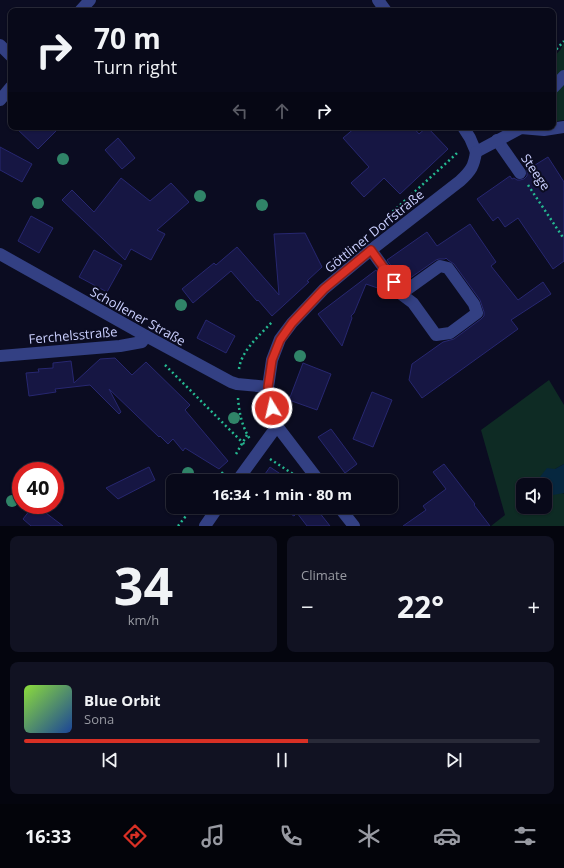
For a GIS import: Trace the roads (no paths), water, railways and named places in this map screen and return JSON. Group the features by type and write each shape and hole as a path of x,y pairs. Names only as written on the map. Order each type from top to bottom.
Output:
{"street":[{"path":"83,8 90,0"},
{"path":"0,44 8,53"},
{"path":"556,85 564,76"},
{"path":"0,100 8,91"},
{"path":"465,130 476,152 518,130"},
{"name":"Steege","path":"497,140 520,173"},
{"name":"Göttliner Dorfstraße","path":"314,474 278,426 272,408 268,387 272,360 280,340 292,323 324,289 469,173 474,163 476,152"},
{"path":"371,250 401,294 414,304 436,335 450,333 477,313 474,304 448,268 440,266 401,294"},
{"name":"Schollener Straße","path":"0,254 231,382 268,387"},
{"name":"Ferchelsstraße","path":"0,356 120,346 142,342 146,336"},
{"path":"242,474 278,426"},
{"path":"205,526 213,514"},
{"path":"345,514 354,526"}],"water":[{"path":"564,464 564,493 553,495 552,478 540,477 547,468 555,469"}]}
